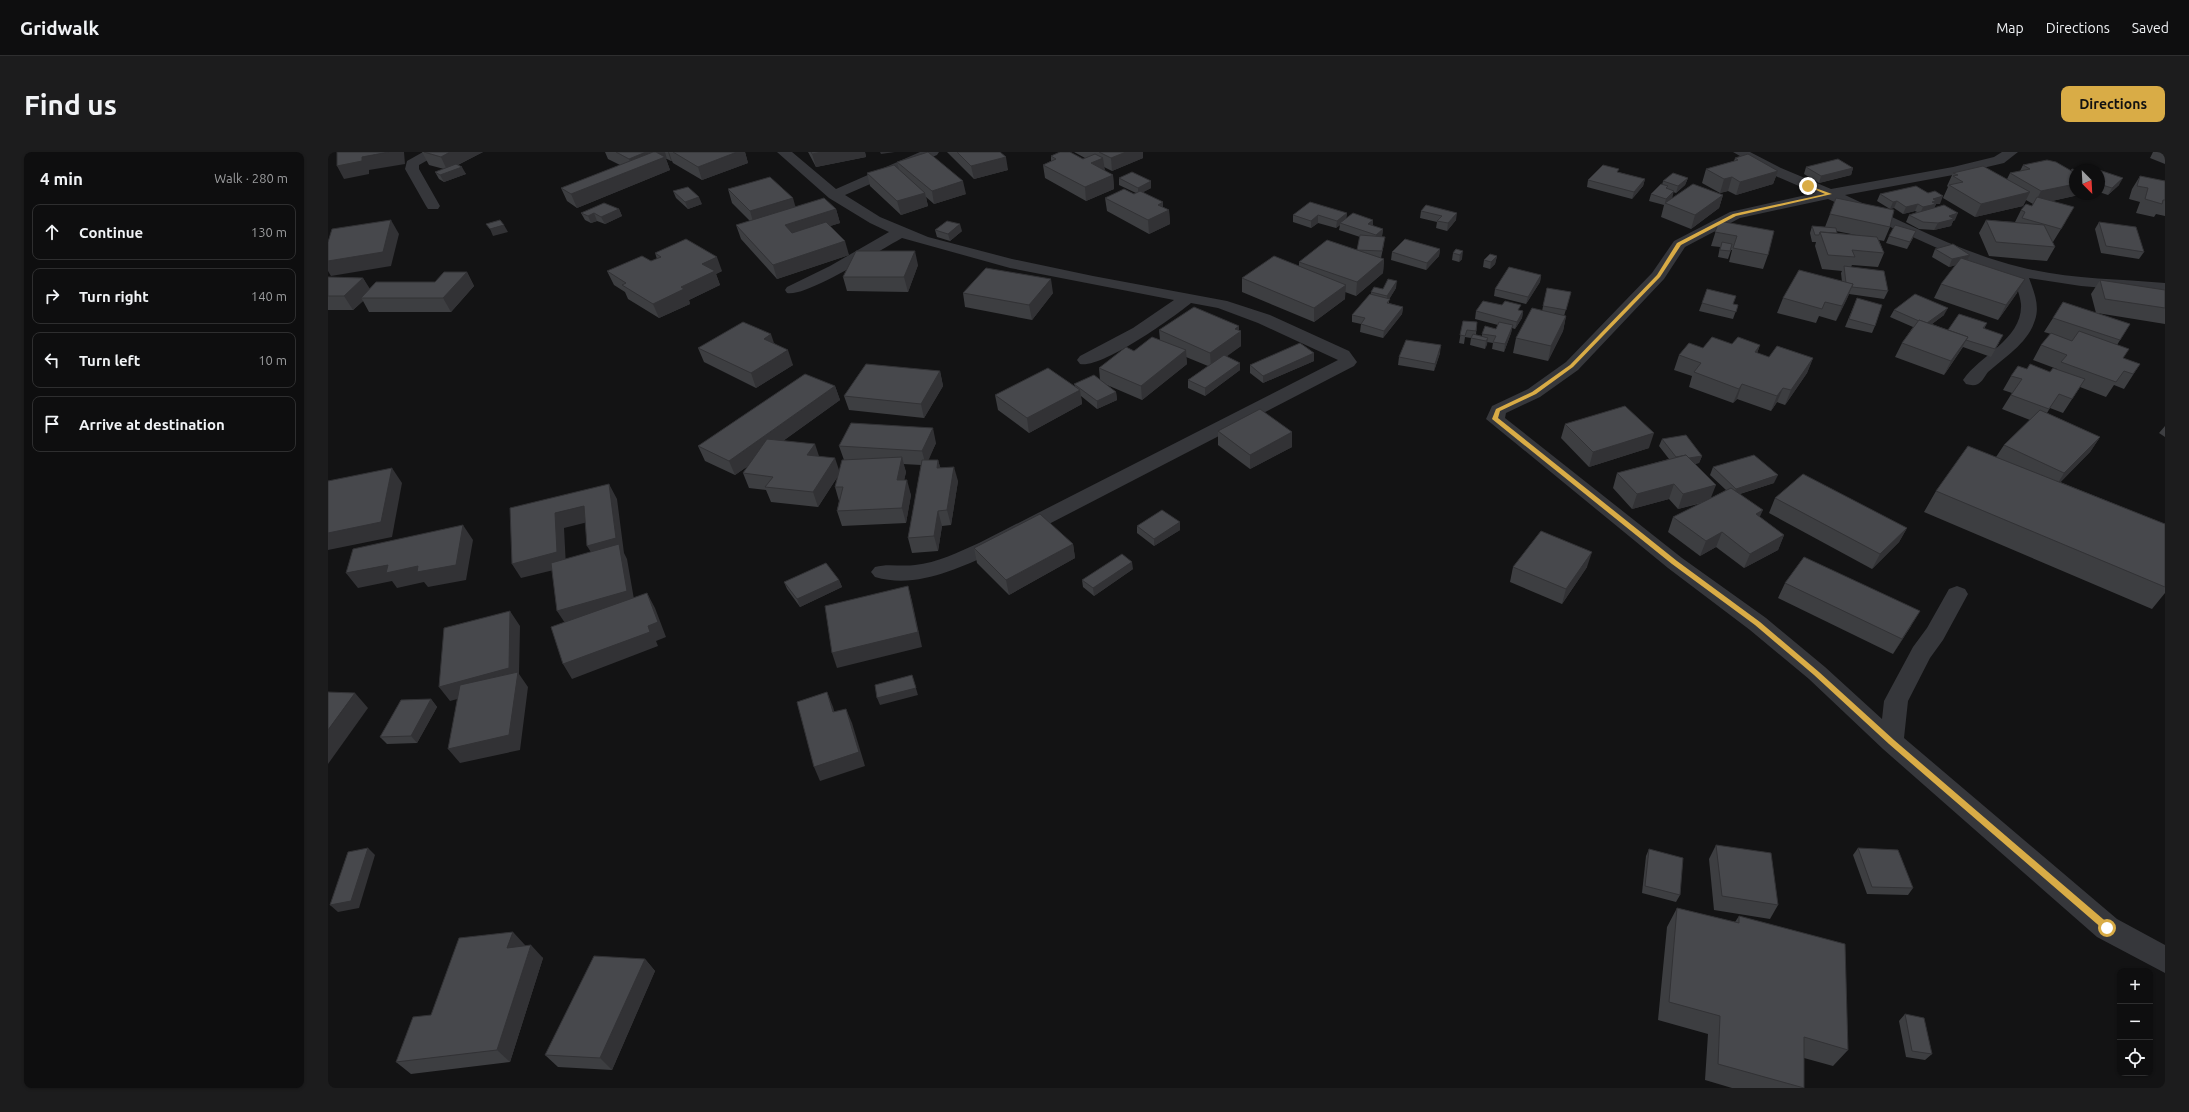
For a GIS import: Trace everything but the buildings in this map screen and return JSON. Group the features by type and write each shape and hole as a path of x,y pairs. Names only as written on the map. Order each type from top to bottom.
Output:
{"street":[{"path":"433,206 412,169 412,164 418,159 435,152"},
{"path":"784,152 813,175 834,195 875,220 901,232 923,240 1010,263 1093,281 1189,297 1221,304 1264,320 1343,355 1348,362 986,548 936,569 913,573 882,572"},
{"path":"834,195 932,152"},
{"path":"1740,152 1776,171 1972,258 2019,272 2081,281 2165,288"},
{"path":"2011,152 1999,160 1953,171 1830,194 1735,215 1679,244 1658,276 1572,366 1534,393 1498,410 1495,419 1675,563 1758,624 1817,673 1892,742 2107,928 2165,960"},
{"path":"792,290 836,269 901,232"},
{"path":"1972,380 1978,369 2013,344 2024,325 2029,306 2019,272"},
{"path":"1086,360 1129,339 1163,318 1189,297"},
{"path":"1892,742 1896,701 1921,652 1934,634 1957,594"}],"route":[{"path":"1808,186 1830,194 1735,215 1679,244 1658,276 1572,366 1534,393 1498,410 1495,419 1675,563 1758,624 1817,673 1892,742 2107,928"}]}
